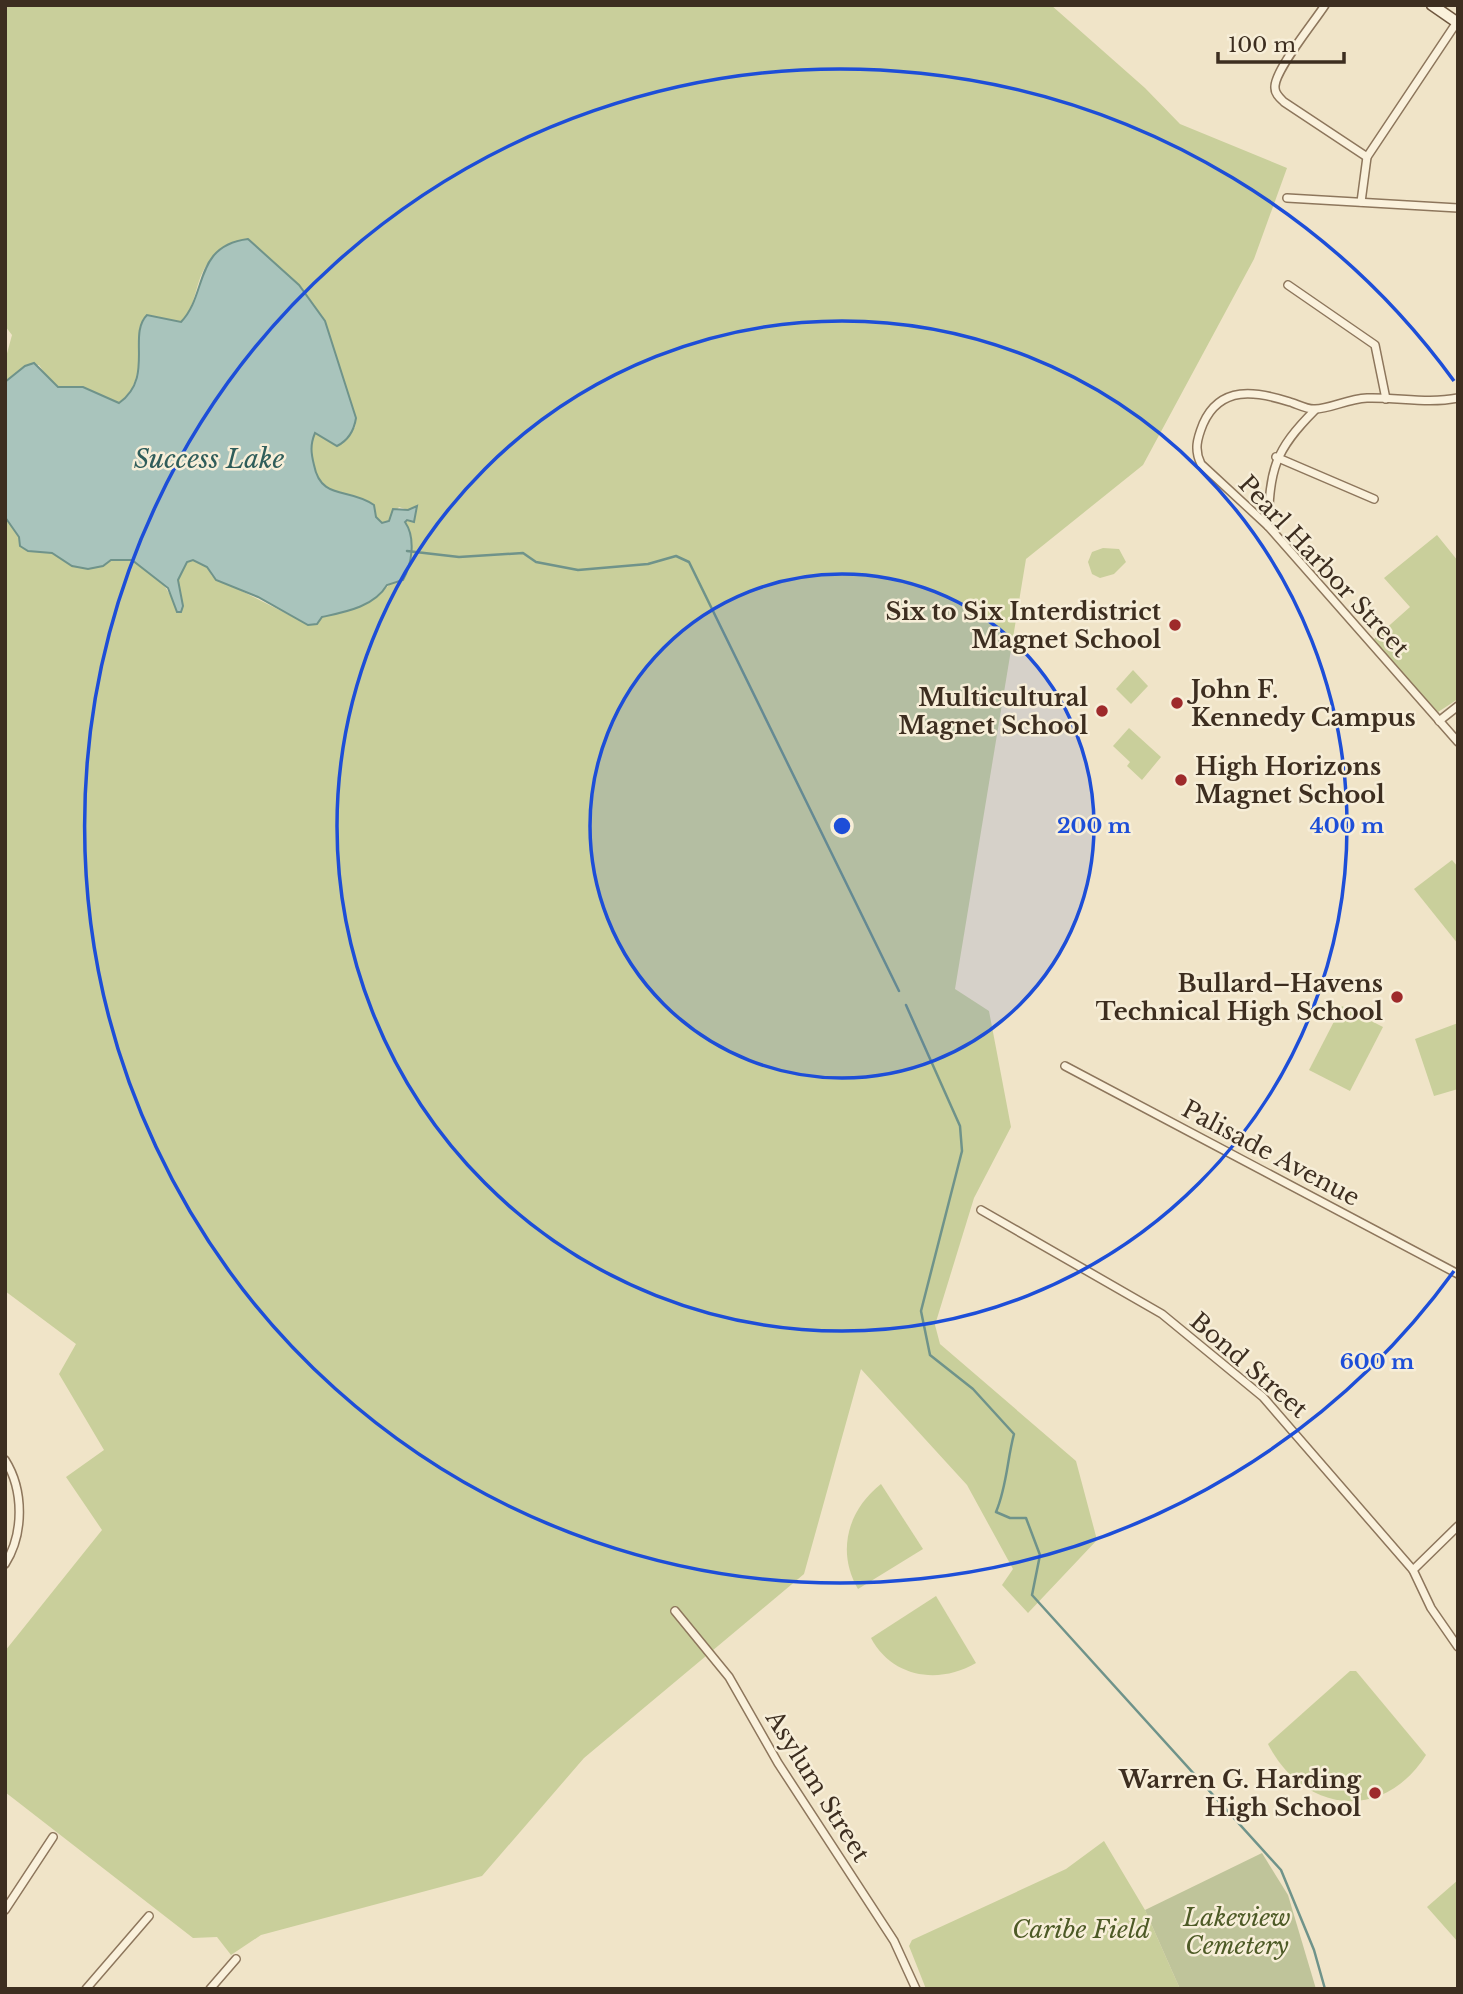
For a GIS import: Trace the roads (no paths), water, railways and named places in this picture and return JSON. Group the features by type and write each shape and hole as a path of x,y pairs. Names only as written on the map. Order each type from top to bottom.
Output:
{"street":[{"path":"1325,5 1278,76 1275,92 1284,102 1367,157"},
{"path":"1362,202 1367,157 1457,22 1432,5"},
{"path":"1287,198 1458,208"},
{"path":"1288,285 1375,345 1386,399"},
{"name":"Pearl Harbor Street","path":"1315,410 1254,394 1236,395 1218,401 1207,416 1198,439 1196,454 1201,464 1268,526 1458,742"},
{"path":"1268,526 1269,492 1276,457 1291,434 1315,410 1344,400 1442,401 1458,398"},
{"path":"1276,457 1374,499"},
{"path":"1438,721 1458,706"},
{"name":"Palisade Avenue","path":"1065,1066 1458,1274"},
{"name":"Bond Street","path":"981,1210 1161,1314 1264,1397 1413,1570 1431,1608 1458,1647"},
{"path":"5,1460 11,1470 19,1508 19,1532 5,1564"},
{"path":"1413,1570 1458,1526"},
{"name":"Asylum Street","path":"675,1611 729,1677 778,1763 894,1941 916,1989"},
{"path":"5,1910 53,1837"},
{"path":"86,1989 149,1916"},
{"path":"210,1989 236,1959"}],"water":[{"name":"Success Lake","path":"248,239 299,285 325,321 356,418 350,435 337,446 315,433 312,453 314,465 323,484 329,489 355,496 374,505 376,517 382,523 389,521 393,509 408,510 417,506 414,522 405,522 412,543 409,566 403,580 387,585 375,599 322,617 317,624 308,625 258,597 216,580 207,567 193,560 187,562 178,580 183,606 181,612 177,612 168,588 132,560 111,560 103,566 88,569 72,566 52,553 28,551 20,546 19,537 5,517 5,382 25,366 34,363 58,387 83,387 119,403 130,393 136,381 139,334 147,315 181,322 189,311 210,261 218,251 230,243"}],"waterway":[{"path":"407,551 459,557 523,553 536,562 578,570 648,564 676,556 689,562 899,991"},
{"path":"906,1005 960,1126 962,1151 921,1311 930,1355 973,1389 1014,1434 996,1512 1010,1518 1026,1518 1040,1555 1032,1595 1281,1870 1314,1950 1325,1989"}],"place":[{"name":"Six to Six Interdistrict Magnet School","path":"1175,625"},
{"name":"John F. Kennedy Campus","path":"1177,703"},
{"name":"Multicultural Magnet School","path":"1102,711"},
{"name":"High Horizons Magnet School","path":"1181,780"},
{"name":"Bullard–Havens Technical High School","path":"1397,997"},
{"name":"Warren G. Harding High School","path":"1375,1793"}],"park label":[{"name":"Caribe Field","path":"1081,1929"},
{"name":"Lakeview Cemetery","path":"1237,1931"}]}
